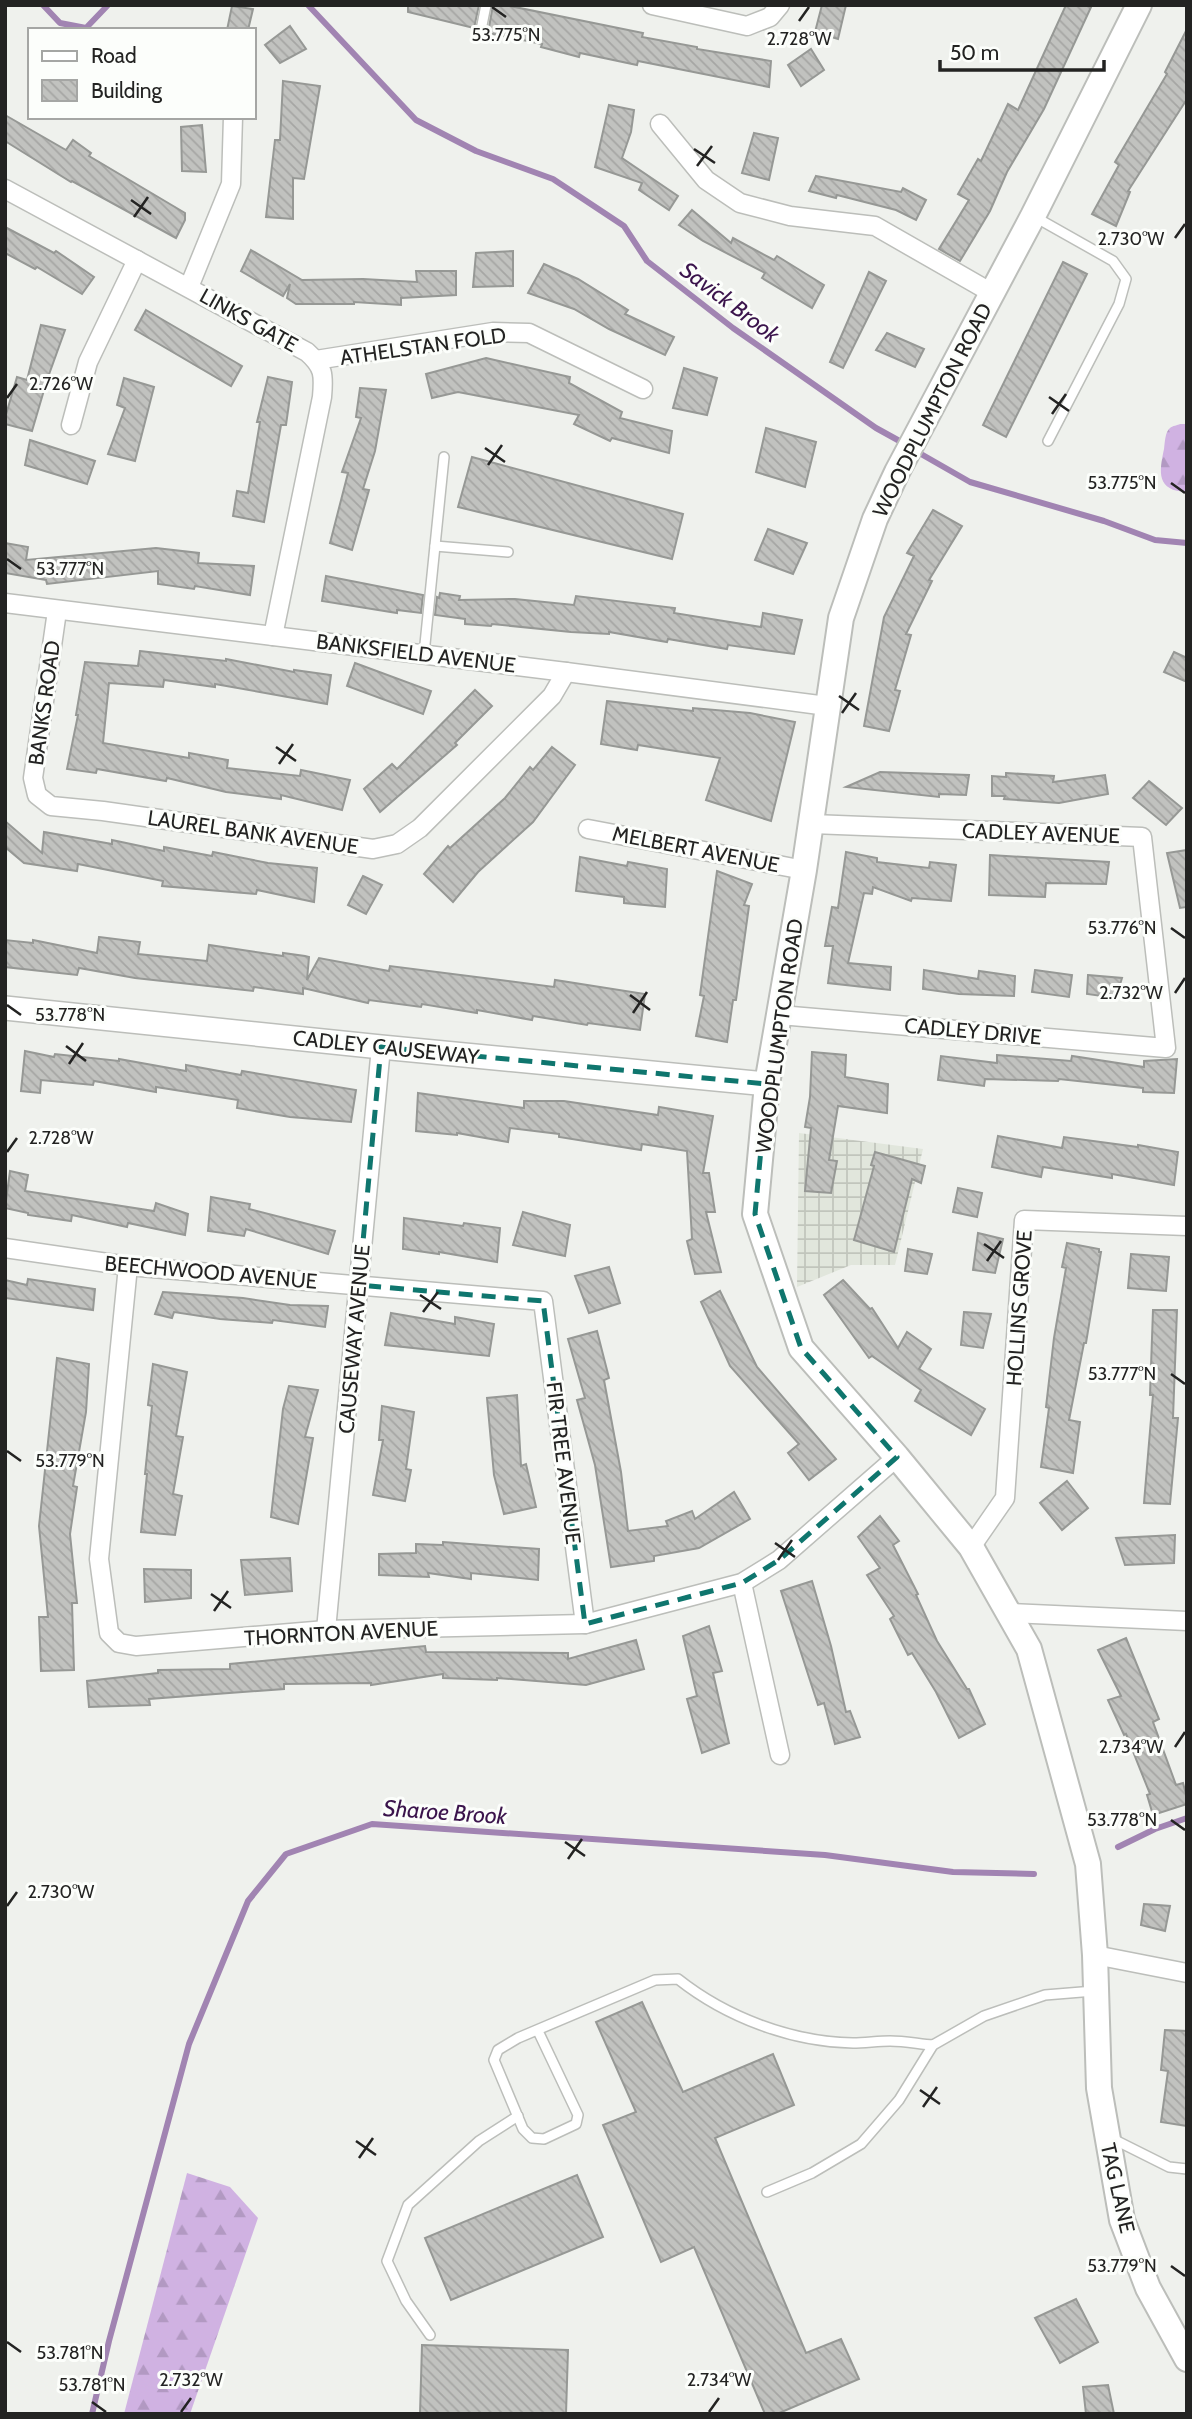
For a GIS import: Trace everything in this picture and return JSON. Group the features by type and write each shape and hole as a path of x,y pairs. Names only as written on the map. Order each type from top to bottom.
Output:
{"main road":[{"name":"WOODPLUMPTON ROAD","path":"1099,2088 1095,1955 1088,1864 1029,1649 971,1547 897,1457 801,1348 755,1214 767,1084 812,824 841,618 875,519 897,472 1033,216 1139,5"},
{"name":"TAG LANE","path":"1099,2088 1122,2220 1148,2288 1187,2359"}],"street":[{"path":"652,5 747,26 770,17 780,5"},
{"path":"189,288 231,184 233,119"},
{"path":"660,124 706,180 740,203 790,216 875,226 992,293"},
{"name":"LINKS GATE","path":"5,189 307,352 316,360 324,376 322,397 273,636"},
{"path":"71,425 88,362 137,260"},
{"name":"ATHELSTAN FOLD","path":"316,360 493,332 529,333 643,389"},
{"name":"BANKSFIELD AVENUE","path":"5,603 566,671 827,706"},
{"name":"BANKS ROAD","path":"37,795 33,778 57,611"},
{"name":"LAUREL BANK AVENUE","path":"37,795 51,806 373,849 397,844 420,828 552,696 566,671"},
{"name":"CADLEY AVENUE","path":"812,824 1143,837 1166,1048"},
{"name":"MELBERT AVENUE","path":"589,829 804,870"},
{"name":"CADLEY CAUSEWAY","path":"5,1008 767,1084"},
{"name":"CADLEY DRIVE","path":"780,1015 1166,1048"},
{"name":"CAUSEWAY AVENUE","path":"327,1630 381,1047"},
{"name":"HOLLINS GROVE","path":"971,1547 1004,1499 1024,1220 1187,1226"},
{"name":"BEECHWOOD AVENUE","path":"5,1248 128,1266 543,1301"},
{"name":"THORNTON AVENUE","path":"128,1266 99,1559 109,1633 118,1643 136,1646 327,1630 585,1624 742,1583 779,1559 897,1457"},
{"name":"FIR TREE AVENUE","path":"543,1301 585,1624"},
{"path":"742,1583 780,1755"},
{"path":"1009,1613 1187,1621"},
{"path":"1095,1955 1187,1973"}],"lane":[{"path":"480,35 486,5"},
{"path":"1033,216 1113,261 1126,279 1119,304 1048,441"},
{"path":"424,654 444,457"},
{"path":"435,546 508,552"},
{"path":"538,2031 578,2115 576,2124 544,2139 532,2138 523,2129 494,2060 498,2050 518,2038 655,1980 678,1979 721,2007 764,2027 808,2038 851,2043 893,2041 933,2045"},
{"path":"768,2192 812,2173 861,2144 899,2100 933,2045 984,2016 1045,1996 1096,1990"},
{"path":"430,2335 406,2301 387,2261 408,2205 480,2141 518,2116"},
{"path":"1106,2135 1169,2167 1187,2169"}],"highlighted area":[{"path":"381,1047 767,1084 755,1214 801,1348 897,1457 779,1560 742,1583 585,1624 543,1301 359,1285"}],"shaded area":[{"path":"799,1133 923,1149 895,1265 851,1265 797,1287"}],"green space":[{"path":"1187,424 1187,492 1170,488 1162,479 1161,472 1165,437 1171,427"},
{"path":"187,2173 230,2187 258,2218 190,2414 124,2414"}],"building":[{"path":"408,5 479,5 474,28 408,12"},
{"path":"493,5 505,5 643,33 642,37 697,49 771,61 769,87 638,61 637,65 580,53 579,57 541,47 542,44 488,33"},
{"path":"822,5 846,5 838,39 815,32"},
{"path":"1066,5 1092,5 1044,109 960,261 939,249 969,200 958,194 978,159 981,161 1008,104 1018,110"},
{"path":"232,6 253,9 248,28 227,28"},
{"path":"290,26 306,49 280,63 265,45"},
{"path":"1187,29 1187,99 1128,191 1130,192 1116,226 1092,214 1119,165 1115,162 1167,74 1165,72"},
{"path":"811,49 824,70 801,86 788,65"},
{"path":"283,81 320,86 304,179 293,178 293,219 266,217 275,140 280,140"},
{"path":"609,105 634,110 631,132 622,158 678,196 669,210 639,190 642,183 595,167"},
{"path":"5,115 66,150 73,140 91,153 89,156 185,213 185,220 176,238 71,182 5,141"},
{"path":"202,125 206,172 182,171 181,127"},
{"path":"754,133 778,138 769,180 742,173"},
{"path":"816,176 901,192 903,188 926,200 916,220 896,210 809,191"},
{"path":"692,210 731,243 733,238 774,260 777,256 824,285 812,308 762,278 765,273 703,241 679,225"},
{"path":"5,227 54,253 56,251 94,277 82,294 37,267 35,269 5,253"},
{"path":"251,250 302,280 417,282 416,271 456,271 456,295 401,298 401,305 354,302 296,304 287,298 290,284 283,296 241,271"},
{"path":"513,251 513,286 473,287 476,253"},
{"path":"1063,262 1087,274 1006,437 983,425"},
{"path":"544,264 578,279 628,310 625,314 674,337 665,355 574,309 528,293"},
{"path":"869,272 886,281 843,368 830,362"},
{"path":"146,310 242,366 231,386 135,330"},
{"path":"41,325 65,330 32,431 5,424 5,418 17,377 27,380"},
{"path":"887,333 924,349 915,367 876,350"},
{"path":"486,358 570,377 569,383 622,412 620,418 672,431 669,453 612,438 610,441 574,424 579,415 458,392 432,398 426,374"},
{"path":"684,368 717,378 707,415 673,408"},
{"path":"268,377 292,382 286,425 281,425 264,522 233,516 237,491 248,493 260,422 257,422"},
{"path":"124,378 154,387 135,461 108,454 125,408 117,405"},
{"path":"360,388 386,390 375,451 363,489 369,490 352,550 330,543 348,473 342,472 361,418 356,417"},
{"path":"766,428 816,442 805,487 756,472"},
{"path":"30,440 95,461 87,484 25,465"},
{"path":"472,457 683,514 672,559 458,507"},
{"path":"933,510 962,526 929,580 932,581 906,634 911,635 895,690 900,691 889,731 864,726 884,617 914,556 907,553"},
{"path":"768,529 807,543 793,574 755,560"},
{"path":"5,543 28,547 26,560 156,548 199,553 198,563 254,566 250,595 195,586 194,589 158,584 158,571 47,584 46,580 5,573"},
{"path":"326,576 423,595 421,613 397,610 397,613 322,601"},
{"path":"440,593 460,596 459,600 515,599 574,605 576,596 675,608 674,613 761,627 763,613 802,620 794,654 728,645 727,649 668,639 667,642 609,632 571,632 465,624 465,619 435,615"},
{"path":"140,651 226,659 294,672 331,675 327,704 215,684 215,687 164,680 163,687 109,683 103,743 189,758 189,753 228,760 227,768 300,776 301,770 350,780 342,810 281,795 281,799 226,792 167,778 166,781 97,769 96,773 67,769 85,662 138,666"},
{"path":"1174,652 1187,658 1187,682 1164,672"},
{"path":"355,663 431,691 423,714 347,686"},
{"path":"475,690 492,706 455,743 457,745 380,812 364,789 392,764 397,769"},
{"path":"607,701 693,711 693,708 750,713 795,722 771,821 706,800 720,758 638,745 637,750 601,744"},
{"path":"552,747 575,765 533,822 478,872 453,902 424,874 448,846 450,848 505,798 530,767 533,770"},
{"path":"880,772 969,775 966,795 939,794 939,797 846,787"},
{"path":"1006,773 1054,776 1053,782 1105,775 1108,794 1059,803 992,796 992,776 1006,777"},
{"path":"1149,781 1182,808 1166,825 1133,798"},
{"path":"5,821 42,853 44,832 112,844 112,840 164,851 164,847 212,856 213,852 268,863 317,868 314,902 257,890 256,894 162,886 163,881 78,864 77,871 24,863 5,847"},
{"path":"1187,850 1187,907 1180,908 1167,853"},
{"path":"846,852 877,858 877,862 929,868 930,862 956,865 951,901 912,898 911,901 873,887 872,894 864,893 848,963 891,967 890,990 828,983 833,946 825,946 832,907 838,908"},
{"path":"990,855 1109,862 1106,884 1046,883 1045,897 989,895"},
{"path":"580,857 627,866 628,862 667,869 665,907 624,903 624,897 576,891"},
{"path":"717,871 752,884 744,905 749,906 736,1000 733,1000 727,1042 696,1036 704,996 700,995"},
{"path":"363,876 382,885 366,914 348,905"},
{"path":"99,937 140,942 138,954 207,961 209,945 283,956 283,953 305,956 309,957 307,980 319,958 389,971 390,966 554,987 555,980 645,994 640,1030 533,1016 532,1020 422,1004 421,1007 369,1000 368,1003 303,988 303,994 254,987 253,991 135,978 79,968 77,975 5,967 5,940 33,943 33,940 97,953"},
{"path":"924,970 978,979 979,971 1015,976 1014,996 959,994 923,989"},
{"path":"1035,970 1072,975 1069,997 1032,992"},
{"path":"1088,975 1122,978 1116,998 1087,994"},
{"path":"25,1051 54,1057 55,1054 119,1059 186,1071 186,1065 241,1075 242,1071 356,1090 351,1122 290,1117 237,1108 238,1100 156,1087 156,1092 94,1081 93,1085 41,1080 40,1093 21,1091"},
{"path":"812,1052 846,1055 845,1077 888,1084 887,1113 838,1106 829,1160 837,1161 831,1193 805,1191 811,1128 805,1127 810,1097"},
{"path":"997,1055 1071,1061 1072,1056 1144,1067 1144,1061 1177,1059 1174,1093 1143,1092 1143,1088 1059,1079 985,1079 984,1086 938,1080 941,1056 997,1063"},
{"path":"418,1093 524,1108 524,1101 564,1101 658,1115 659,1107 713,1116 703,1173 709,1173 715,1212 706,1212 721,1272 695,1274 687,1241 692,1239 687,1151 642,1144 641,1150 559,1137 559,1134 510,1128 508,1142 457,1133 416,1131"},
{"path":"998,1136 1062,1148 1064,1137 1178,1152 1174,1185 1112,1174 1112,1178 1043,1167 1041,1177 992,1167"},
{"path":"875,1152 925,1166 921,1183 912,1179 894,1252 854,1240 874,1166 871,1165"},
{"path":"10,1171 28,1175 25,1191 154,1211 156,1203 188,1214 185,1235 128,1223 127,1227 72,1215 71,1221 28,1215 5,1208"},
{"path":"958,1188 982,1193 977,1217 953,1212"},
{"path":"211,1197 250,1204 249,1209 335,1231 328,1254 246,1229 244,1236 208,1231"},
{"path":"523,1212 570,1225 565,1256 513,1245"},
{"path":"404,1218 500,1228 497,1262 403,1249"},
{"path":"978,1233 1003,1239 995,1273 973,1270"},
{"path":"1067,1243 1099,1249 1101,1252 1086,1343 1069,1420 1080,1422 1073,1473 1041,1467 1054,1338 1066,1268 1062,1267"},
{"path":"908,1249 932,1254 927,1274 905,1271"},
{"path":"1131,1254 1169,1257 1166,1291 1128,1288"},
{"path":"609,1267 620,1303 589,1313 575,1276"},
{"path":"28,1279 95,1289 93,1310 5,1298 5,1280 27,1285"},
{"path":"843,1280 870,1309 872,1308 898,1348 907,1332 931,1349 919,1369 985,1409 971,1435 915,1401 921,1390 872,1356 869,1358 824,1295"},
{"path":"720,1291 757,1367 836,1459 809,1480 788,1453 799,1444 730,1366 701,1302"},
{"path":"163,1292 243,1298 290,1305 328,1306 325,1327 273,1320 272,1323 220,1319 174,1312 172,1318 155,1314"},
{"path":"1153,1310 1177,1310 1173,1418 1178,1418 1170,1504 1144,1503 1153,1395 1150,1395"},
{"path":"964,1312 991,1314 983,1348 961,1345"},
{"path":"391,1313 455,1324 455,1317 494,1324 489,1356 385,1345"},
{"path":"597,1331 609,1378 604,1380 621,1472 628,1531 668,1526 666,1521 692,1511 695,1519 734,1492 750,1519 699,1548 654,1556 654,1561 611,1567 595,1465 577,1400 585,1398 568,1339"},
{"path":"57,1358 89,1364 86,1412 73,1486 77,1487 70,1534 77,1603 72,1603 74,1670 41,1671 39,1617 48,1617 39,1526"},
{"path":"153,1364 187,1372 176,1436 183,1437 173,1494 182,1496 175,1535 141,1532"},
{"path":"289,1386 318,1390 305,1437 313,1438 298,1524 271,1517 283,1409"},
{"path":"517,1395 521,1466 526,1464 536,1507 504,1514 494,1475 487,1398"},
{"path":"382,1406 414,1412 406,1469 411,1470 405,1501 373,1495 383,1440 379,1440"},
{"path":"1067,1481 1088,1508 1062,1530 1040,1503"},
{"path":"880,1516 899,1541 893,1545 918,1594 916,1595 937,1641 969,1689 985,1724 959,1738 936,1692 912,1653 908,1655 890,1619 894,1616 867,1575 880,1568 858,1537"},
{"path":"1175,1535 1174,1563 1125,1565 1116,1538"},
{"path":"443,1542 539,1549 538,1580 471,1573 471,1579 428,1573 429,1577 379,1575 379,1554 416,1553 416,1544 443,1545"},
{"path":"290,1558 292,1591 245,1595 241,1560"},
{"path":"144,1569 191,1570 191,1598 145,1602"},
{"path":"812,1581 846,1712 850,1711 860,1737 835,1744 824,1703 818,1705 781,1591"},
{"path":"709,1626 722,1671 713,1673 729,1743 702,1753 687,1699 697,1696 683,1636"},
{"path":"1126,1638 1159,1719 1153,1722 1176,1785 1183,1783 1187,1798 1187,1804 1153,1815 1147,1795 1150,1794 1126,1734 1124,1735 1108,1700 1121,1696 1098,1650"},
{"path":"636,1640 644,1669 586,1685 497,1678 443,1678 443,1674 371,1685 284,1684 284,1689 149,1699 150,1705 89,1707 87,1681 158,1673 158,1670 230,1669 230,1664 425,1646 426,1652 568,1653 568,1659"},
{"path":"1144,1904 1170,1906 1165,1931 1141,1925"},
{"path":"642,2002 683,2092 773,2054 794,2105 715,2138 806,2353 841,2339 859,2379 777,2414 765,2414 694,2247 661,2262 603,2125 636,2112 596,2022"},
{"path":"1165,2030 1187,2031 1187,2126 1161,2122 1168,2071 1161,2070"},
{"path":"577,2175 603,2237 451,2300 425,2238"},
{"path":"1076,2299 1098,2342 1060,2363 1035,2318"},
{"path":"422,2345 568,2350 566,2414 420,2414"},
{"path":"1108,2385 1114,2414 1086,2414 1083,2387"}],"waterway":[{"name":"Savick Brook","path":"43,5 60,23 86,28 108,5"},
{"name":"Savick Brook","path":"308,5 416,120 476,151 553,179 624,226 647,261 733,328 876,428 905,444"},
{"name":"Savick Brook","path":"914,450 970,482 1104,521 1155,540 1187,543"},
{"name":"Sharoe Brook","path":"1118,1847 1155,1829 1187,1818"},
{"name":"Sharoe Brook","path":"92,2414 189,2044 248,1901 286,1854 372,1824 825,1855 953,1872 1034,1874"}]}
